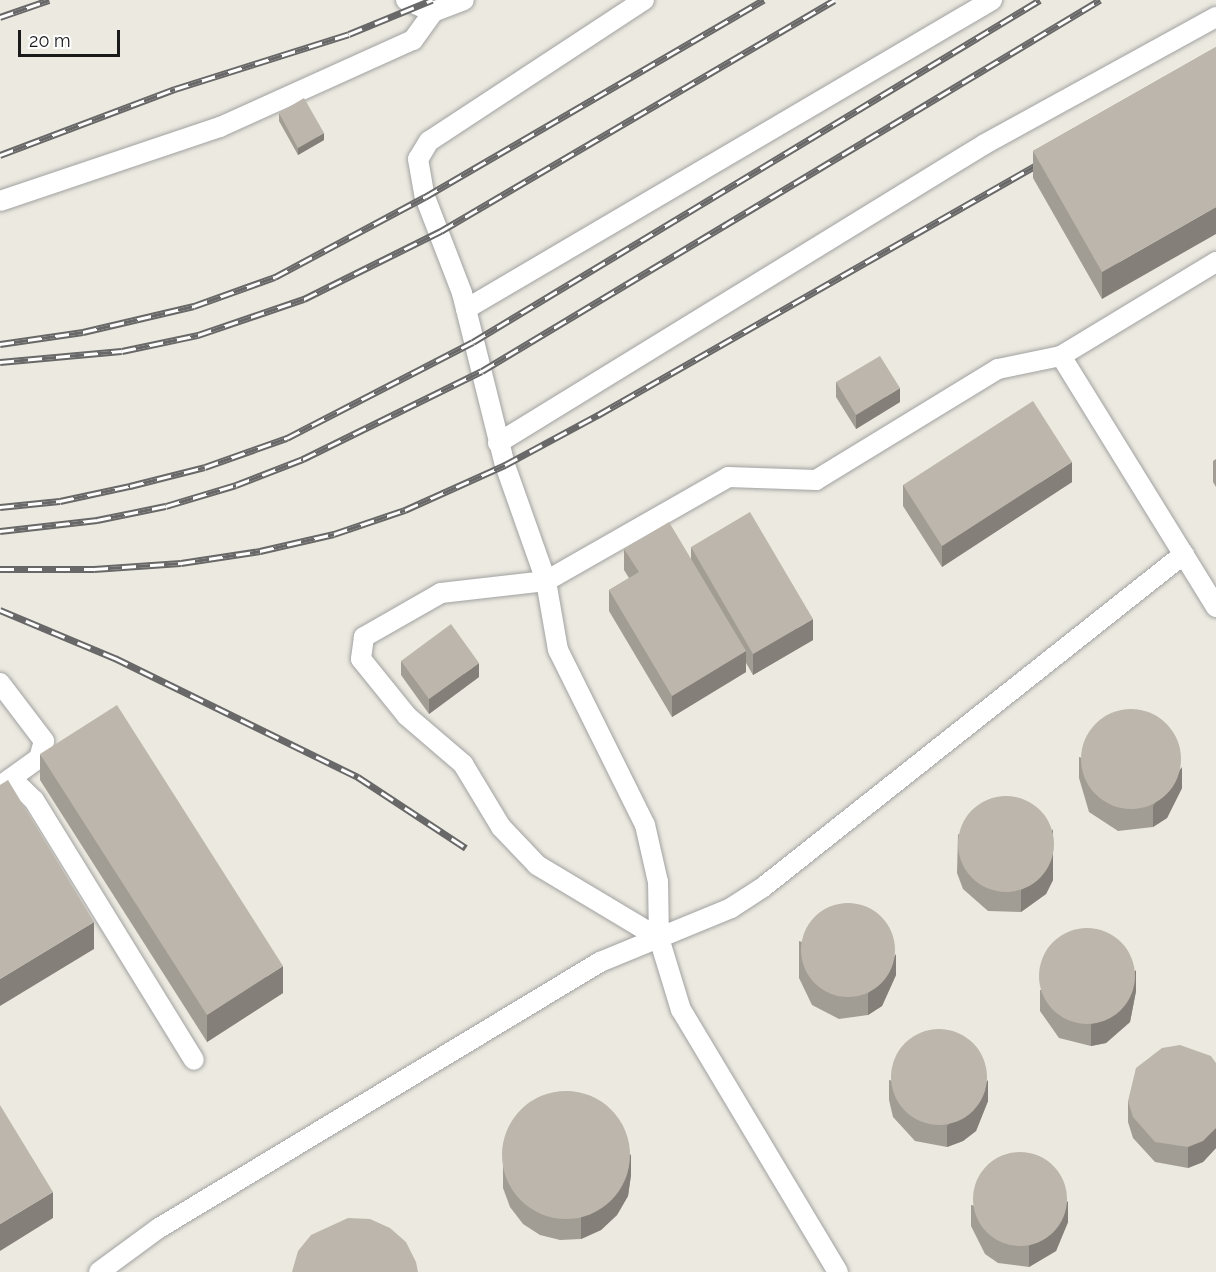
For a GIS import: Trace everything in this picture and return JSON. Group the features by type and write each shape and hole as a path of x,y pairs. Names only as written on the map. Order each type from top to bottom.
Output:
{"lane":[{"path":"406,0 433,12"},
{"path":"0,201 220,127 413,40 433,12 464,0"},
{"path":"644,0 429,141 418,159 425,197 441,231 466,309 498,442 546,581 558,650 645,825 658,882 659,938 681,1010 838,1272"},
{"path":"466,309 992,0"},
{"path":"498,442 985,144 1216,17"},
{"path":"659,938 537,866 501,827 463,765 407,716 361,658 364,637 441,593 546,581 728,477 816,480 998,369 1061,356 1216,262"},
{"path":"1061,356 1216,607"},
{"path":"99,1272 159,1228 600,962 731,908 762,888 1184,554"},
{"path":"0,683 44,741 39,758 6,783 34,800 194,1060"}],"building":[{"path":"1216,47 1216,207 1102,272 1033,151"},
{"path":"304,98 324,133 298,148 279,113"},
{"path":"880,356 900,388 856,415 836,382"},
{"path":"1033,401 1072,462 942,546 903,485"},
{"path":"750,512 813,619 753,654 691,547"},
{"path":"669,522 746,651 672,696 609,590 639,572 624,549"},
{"path":"451,624 479,663 429,699 401,661"},
{"path":"117,705 283,966 207,1015 40,754"},
{"path":"1131,709 1150,712 1167,723 1178,740 1181,759 1178,778 1167,795 1150,806 1131,809 1112,806 1095,795 1084,778 1081,759 1084,740 1095,723 1112,712"},
{"path":"8,780 94,922 0,979 0,785"},
{"path":"1006,796 1024,800 1040,810 1050,826 1054,844 1050,862 1040,878 1024,888 1006,892 988,888 972,878 962,862 958,844 962,826 972,810 988,800"},
{"path":"839,903 857,903 882,916 892,932 895,950 892,968 882,984 857,997 839,997 814,984 801,959 801,941 814,916"},
{"path":"1087,928 1105,932 1121,942 1131,958 1135,976 1131,994 1121,1010 1105,1020 1087,1024 1069,1020 1053,1010 1043,994 1039,976 1043,958 1053,942 1069,932"},
{"path":"939,1029 957,1033 973,1043 983,1059 987,1077 983,1095 973,1111 957,1121 939,1125 921,1121 905,1111 895,1095 891,1077 895,1059 905,1043 921,1033"},
{"path":"1180,1045 1211,1056 1216,1063 1216,1128 1203,1141 1188,1147 1155,1142 1133,1117 1128,1101 1136,1068 1162,1048"},
{"path":"566,1091 590,1096 611,1110 625,1131 630,1155 625,1179 611,1200 590,1214 566,1219 542,1214 521,1200 507,1179 502,1155 507,1131 521,1110 542,1096"},
{"path":"0,1105 53,1192 0,1224"},
{"path":"1020,1152 1038,1156 1053,1166 1063,1181 1067,1199 1063,1217 1053,1232 1038,1242 1020,1246 1002,1242 987,1232 977,1217 973,1199 977,1181 987,1166 1002,1156"},
{"path":"348,1218 370,1219 390,1228 406,1242 416,1262 418,1272 292,1272 298,1251 311,1235"}],"railway":[{"path":"0,17 49,0"},
{"path":"0,155 175,89 349,34 432,0"},
{"path":"0,344 83,332 194,306 275,277 425,197 764,0"},
{"path":"0,362 122,351 198,335 304,299 441,231 834,0"},
{"path":"0,507 60,501 130,486 205,467 287,438 473,342 1040,0"},
{"path":"0,531 97,520 166,506 236,485 303,459 482,371 1100,0"},
{"path":"0,569 94,569 181,563 260,551 334,534 405,510 505,465 598,415 1047,159"},
{"path":"0,610 115,658 358,777 466,848"}]}
